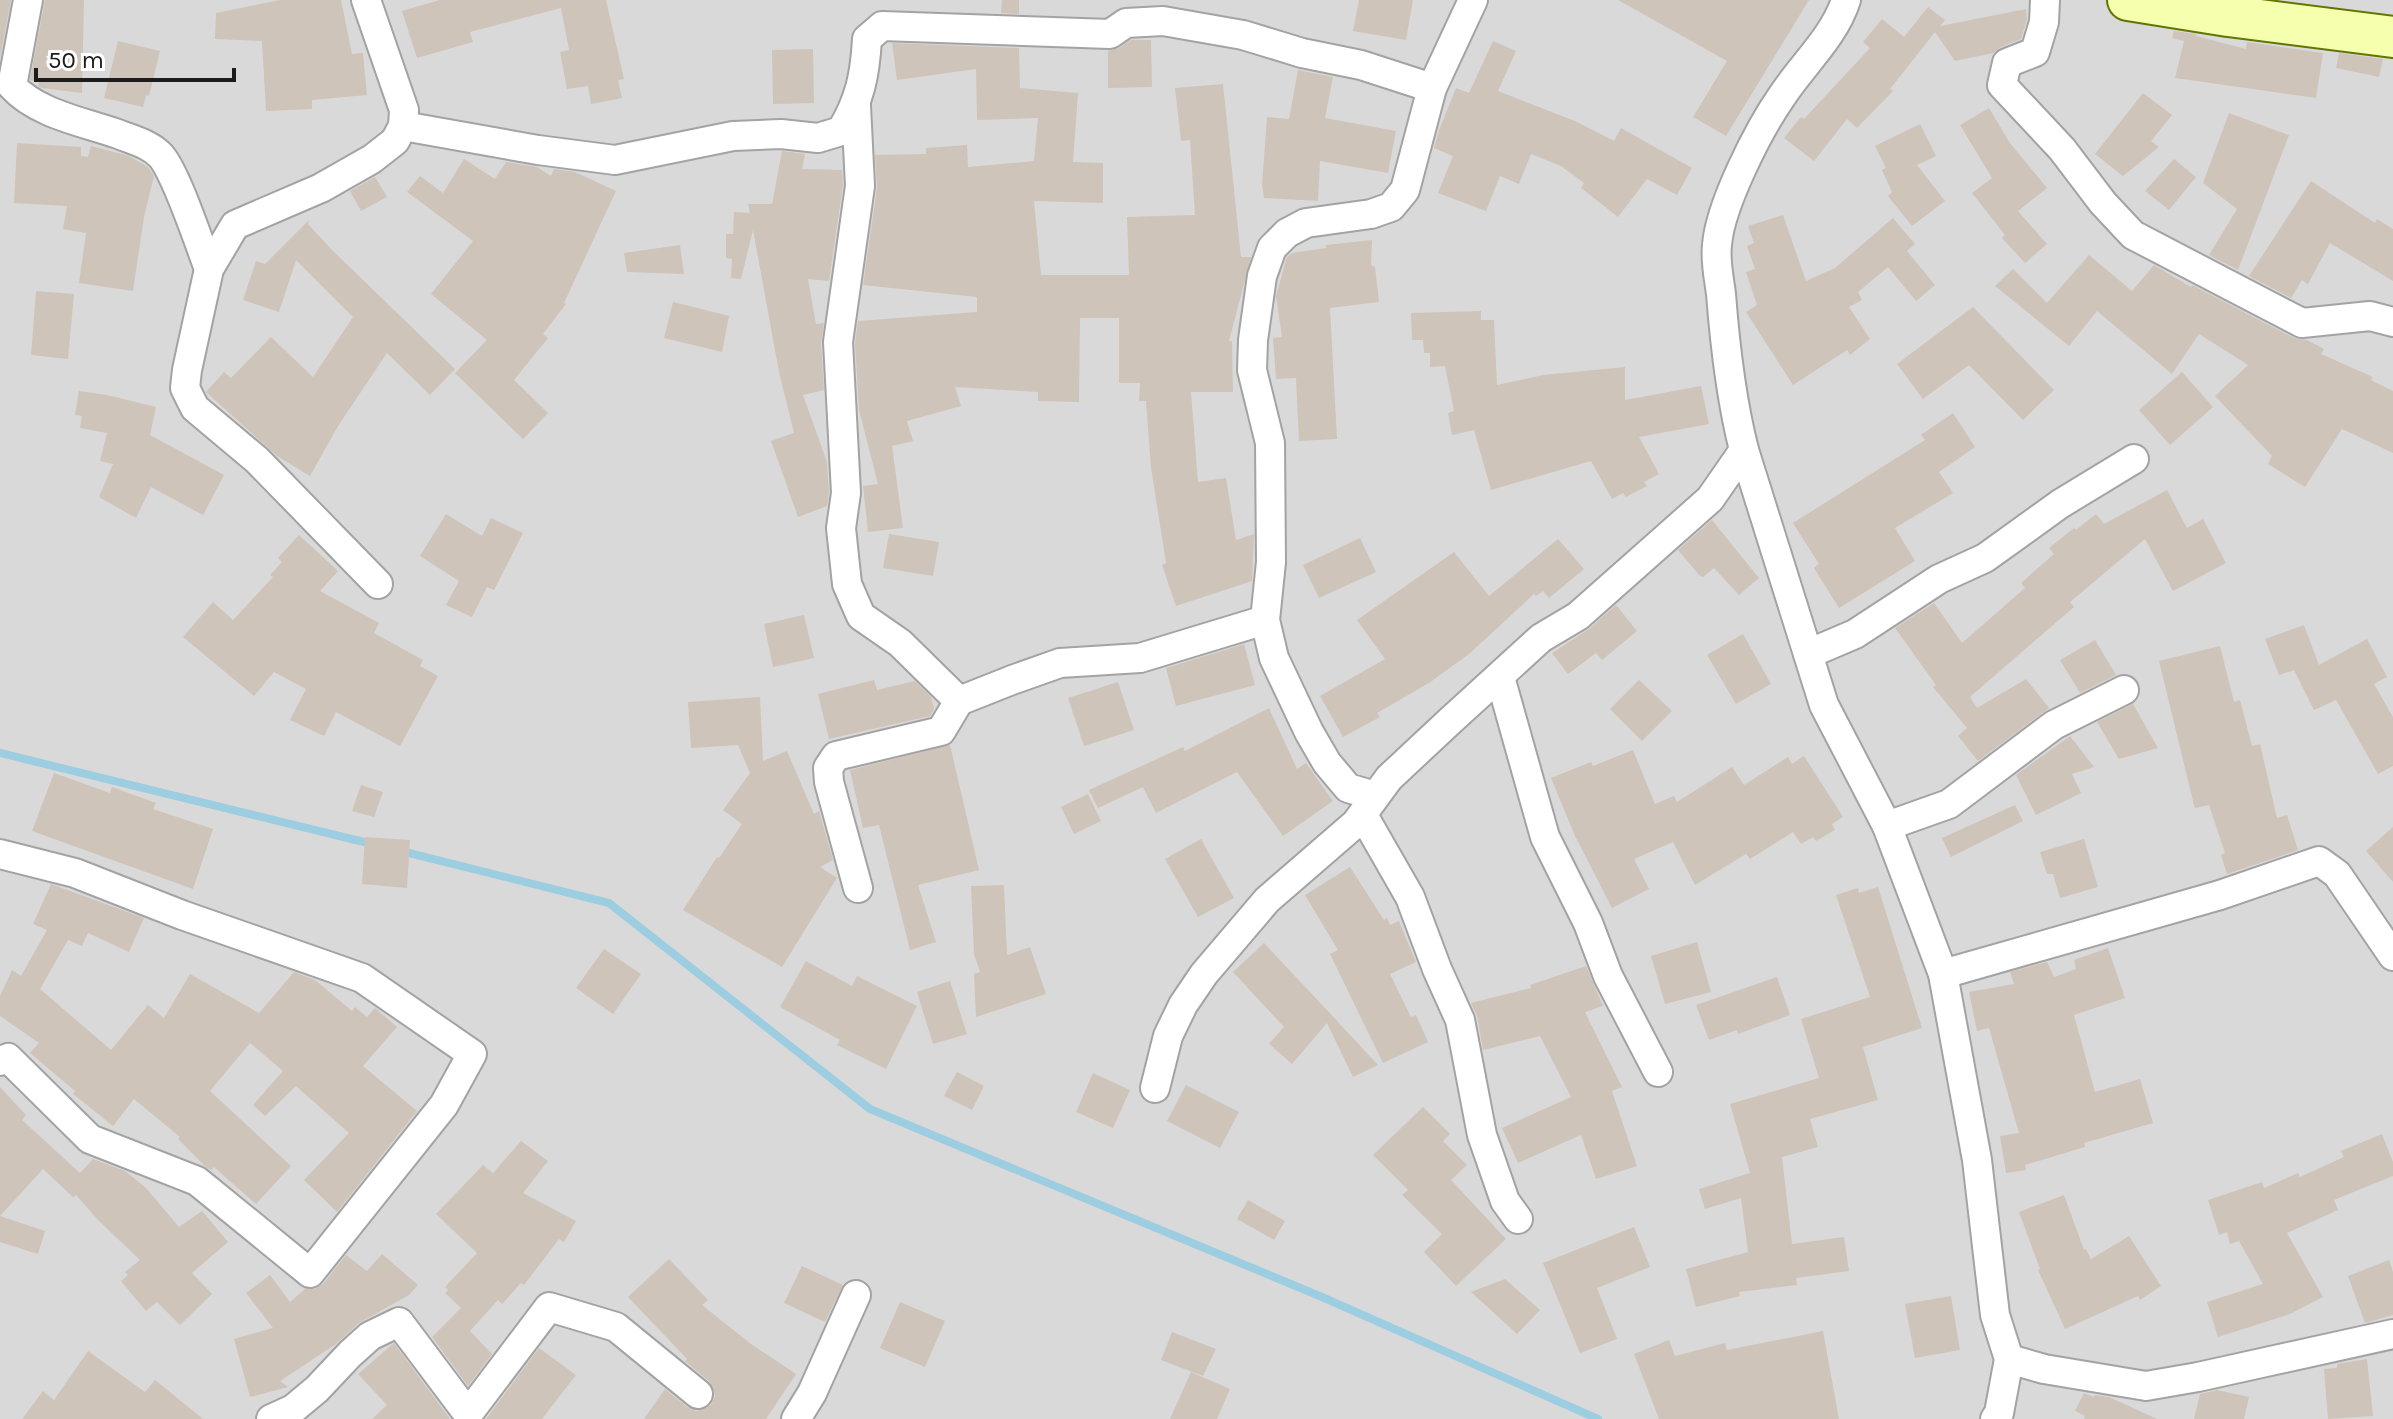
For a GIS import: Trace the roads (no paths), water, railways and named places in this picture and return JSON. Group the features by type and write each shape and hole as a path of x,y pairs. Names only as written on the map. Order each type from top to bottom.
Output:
{"street":[{"path":"28,0 12,86 20,95 54,112 146,144 162,157 209,269"},
{"path":"366,0 404,110 403,126 395,141 372,159 321,188 235,225 209,269 185,388 195,408 257,460 378,584"},
{"path":"1473,0 1432,88 1405,190 1391,207 1371,214 1306,223 1287,233 1272,248 1262,276 1252,370 1270,443 1271,562 1265,620 1274,658 1327,763 1348,788 1369,805 1410,897 1460,1020 1482,1135 1505,1201 1518,1219"},
{"path":"1846,0 1818,51 1782,96 1754,145 1726,208 1717,246 1733,407 1824,705 1887,826 1943,974 1977,1160 1995,1315 2009,1359 1999,1413 1995,1419"},
{"path":"2045,0 2044,22 2035,52 2007,63 2002,85 2062,149 2103,203 2133,235 2302,323 2370,316 2393,322"},
{"path":"2128,0 2393,37"},
{"path":"959,701 900,643 861,616 847,584 841,528 846,493 838,342 860,186 856,106 865,67 867,39 882,26 1110,34 1127,12 1243,35 1302,53 1361,65 1432,88"},
{"path":"403,126 615,160 733,136 781,134 818,138 841,131 856,106"},
{"path":"186,212 235,225"},
{"path":"1155,1088 1168,1036 1183,1005 1204,974 1267,900 1369,805 1389,778 1541,638 1590,606 1710,499 1744,450"},
{"path":"1808,654 1855,634 1939,579 1985,558 2060,504 2134,459"},
{"path":"858,888 829,782 828,768 836,756 941,731 959,701 1060,663 1140,658 1265,620"},
{"path":"1500,677 1545,837 1588,923 1608,976 1658,1072"},
{"path":"1887,826 1949,804 2054,725 2124,690"},
{"path":"0,854 75,873 182,915 362,978 472,1054 444,1105 310,1273 197,1181 90,1139 8,1058 0,1061"},
{"path":"1943,974 2220,895 2319,861 2337,874 2393,956"},
{"path":"796,1419 812,1393 856,1295"},
{"path":"271,1419 293,1409 317,1389 370,1336 399,1322 468,1414 549,1307 616,1327 698,1394"},
{"path":"2009,1359 2044,1369 2146,1386 2393,1334"}],"waterway":[{"path":"0,753 372,844"},
{"path":"401,851 609,903 870,1109 1322,1297 1598,1419"}]}
